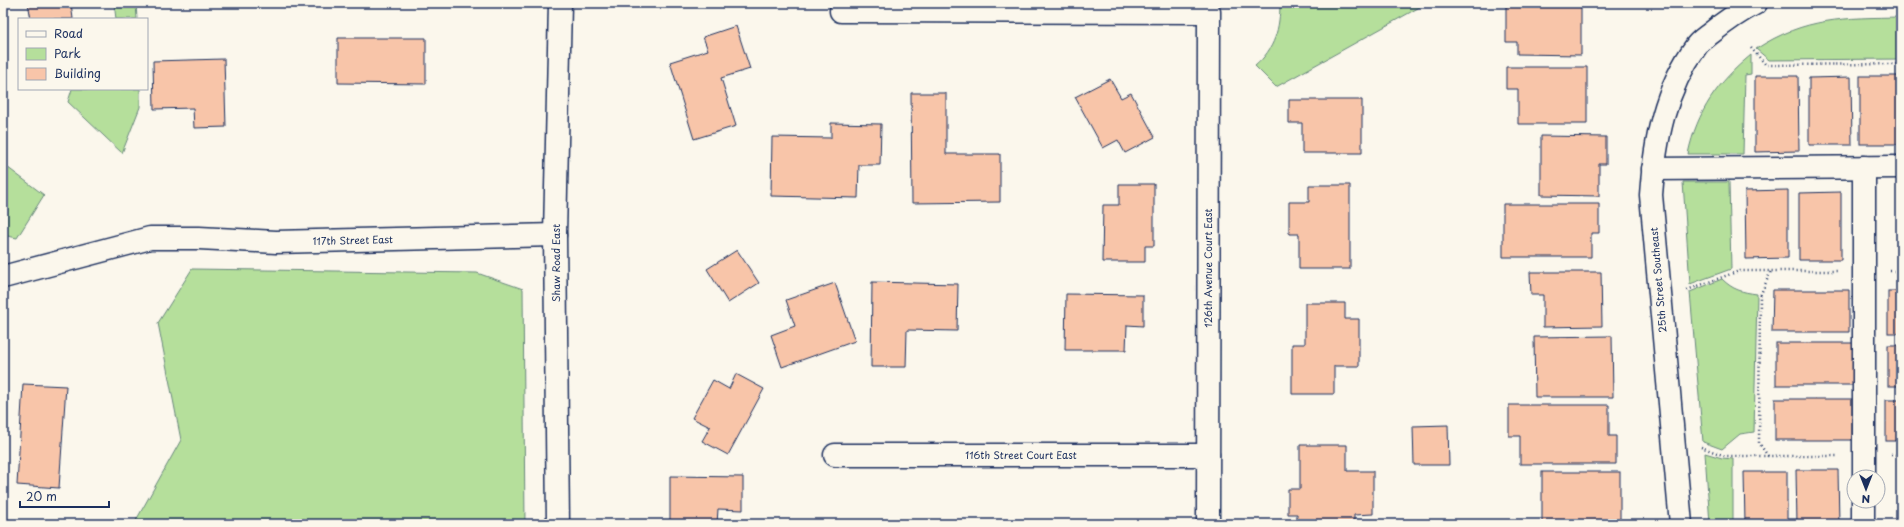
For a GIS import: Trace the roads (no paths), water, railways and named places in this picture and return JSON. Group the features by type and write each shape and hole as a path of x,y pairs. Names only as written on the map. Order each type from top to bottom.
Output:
{"street":[{"name":"Shaw Road East","path":"558,524 555,235 560,3"},
{"name":"25th Street Southeast","path":"1681,524 1651,195 1653,158 1663,115 1677,78 1698,44 1732,16 1756,3"},
{"name":"126th Avenue Court East","path":"841,11 1209,12 1208,524"},
{"path":"1653,170 1901,167"},
{"path":"1864,168 1864,469"},
{"name":"117th Street East","path":"3,277 150,238 199,238 276,242 555,235"},
{"name":"116th Street Court East","path":"835,455 1208,455"},
{"path":"1863,524 1864,509"}]}
